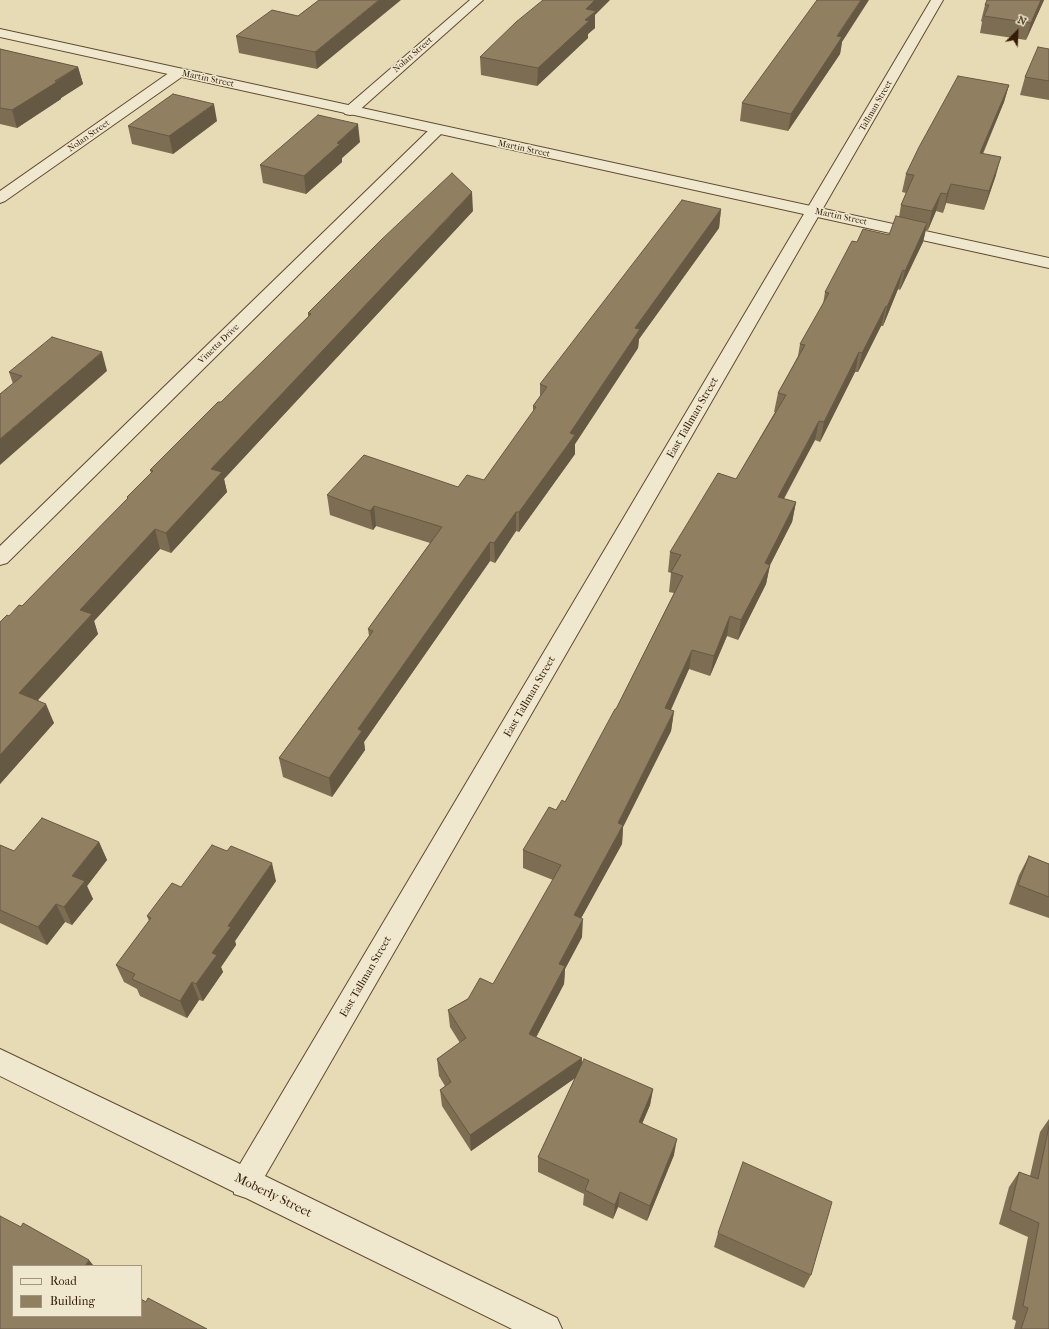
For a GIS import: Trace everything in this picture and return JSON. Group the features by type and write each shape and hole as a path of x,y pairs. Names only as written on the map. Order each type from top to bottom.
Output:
{"street":[{"name":"Nolan Street","path":"350,110 477,0"},
{"name":"Tallman Street","path":"814,212 937,0"},
{"name":"Martin Street","path":"0,33 1049,263"},
{"name":"Nolan Street","path":"0,198 178,73"},
{"name":"Vinetta Drive","path":"0,558 437,130"},
{"name":"East Tallman Street","path":"245,1183 814,212"},
{"name":"Moberly Street","path":"0,1062 546,1329"}],"building":[{"path":"319,0 379,0 315,52 236,36 272,10 298,16"},
{"path":"543,0 595,0 586,9 596,11 585,20 589,21 538,68 480,57 516,22"},
{"path":"817,0 861,0 837,36 842,37 791,114 742,103"},
{"path":"987,0 1041,0 1031,23 984,16 989,5 985,5"},
{"path":"1038,47 1049,49 1049,81 1025,77"},
{"path":"0,49 78,67 12,110 0,108"},
{"path":"958,76 1009,85 980,153 1001,157 989,191 951,184 947,194 941,193 932,211 901,205 914,175 906,174"},
{"path":"173,94 214,104 169,136 128,126"},
{"path":"318,115 358,124 337,143 340,144 304,176 260,165"},
{"path":"452,173 472,192 211,469 222,472 166,533 155,529 80,610 92,614 19,693 46,704 0,755 0,622 7,615 9,616 19,605 22,606 128,498 127,497 153,471 150,470 218,402 221,402 311,314 308,313 381,240"},
{"path":"682,200 721,209 635,328 640,329 570,433 575,435 519,512 516,512 494,543 490,542 358,729 362,731 329,778 279,758 373,631 368,629 442,527 374,506 370,511 327,495 364,455 458,487 467,475 484,480 536,407 533,406 547,387 540,384"},
{"path":"896,216 927,223 905,271 903,270 887,307 886,306 862,353 859,352 824,422 819,421 778,497 796,502 765,563 770,565 741,620 730,616 714,656 692,650 665,708 674,711 618,823 623,825 574,915 583,919 559,964 565,966 529,1034 582,1058 470,1135 440,1090 451,1082 437,1059 466,1038 448,1010 468,999 480,978 493,984 561,865 523,850 549,807 556,810 562,800 565,802 616,709 683,576 671,572 681,555 670,552 718,473 736,479 786,395 778,393 805,345 800,344 829,293 825,292 852,241 857,242 863,229 889,235"},
{"path":"52,337 102,352 0,439 0,394 22,376 9,372"},
{"path":"42,818 99,842 72,876 85,881 64,907 56,904 38,927 0,910 0,845 14,851"},
{"path":"212,845 227,851 231,846 272,863 228,926 231,927 212,953 217,955 196,984 192,982 180,1001 132,979 135,974 116,965 151,918 147,916 172,883 181,887"},
{"path":"1029,856 1049,864 1049,897 1018,885"},
{"path":"584,1059 653,1089 639,1122 677,1139 650,1206 620,1192 615,1205 585,1190 589,1180 538,1157"},
{"path":"1049,1126 1049,1329 1021,1329 1028,1308 1023,1306 1039,1223 1010,1210 1019,1172 1038,1179"},
{"path":"743,1162 832,1202 811,1275 718,1233"},
{"path":"0,1216 21,1227 23,1223 89,1260 86,1265 12,1265 12,1317 142,1317 142,1300 146,1302 148,1298 207,1329 0,1329"}]}
